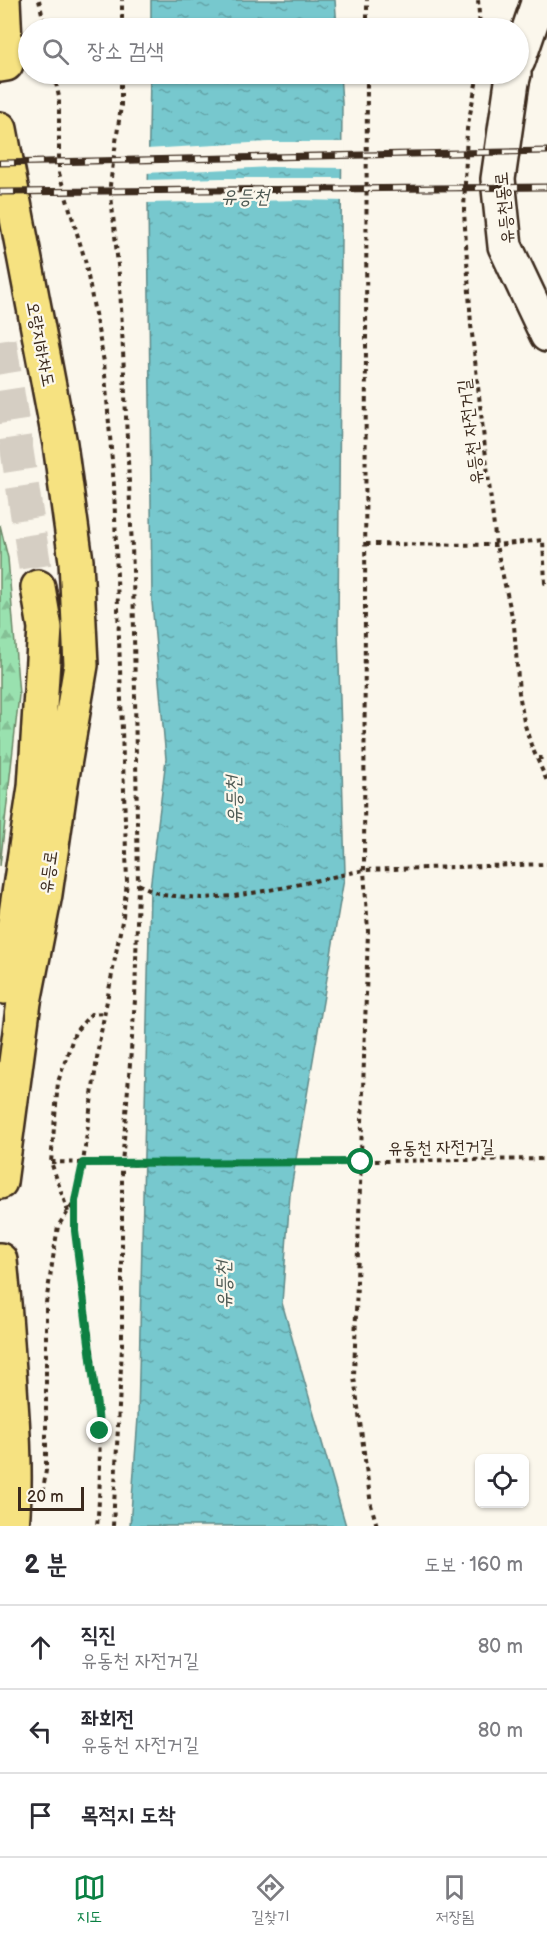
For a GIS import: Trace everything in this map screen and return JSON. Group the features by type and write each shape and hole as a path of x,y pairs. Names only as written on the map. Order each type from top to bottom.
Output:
{"main road":[{"path":"3,0 3,65"},
{"path":"529,30 539,0"},
{"name":"유등천동로","path":"512,84 498,179 504,246 547,335"},
{"name":"오량지하차도","path":"0,129 58,433 76,561"},
{"name":"유등로","path":"0,1182 24,1002 45,894 60,783 81,665 76,561"},
{"name":"유등로","path":"0,1017 35,787 45,627 38,587"},
{"path":"0,1260 13,1439 15,1496 12,1526"}],"path":[{"path":"39,0 43,18"},
{"path":"122,0 122,18"},
{"path":"367,0 367,18"},
{"path":"478,0 479,18"},
{"path":"113,1526 122,1347 122,1164 135,1000 138,884 133,570 120,285 110,185 121,106 122,84"},
{"path":"367,84 364,870 368,932 354,1377 371,1504 377,1526"},
{"name":"유등천 자전거길","path":"476,84 468,129 464,211 471,325 496,545 514,625 519,693 524,722 547,781"},
{"path":"366,544 496,545 543,540 545,583 547,583"},
{"path":"538,758 547,758"},
{"path":"138,884 162,895 234,896 364,870 547,864"},
{"path":"68,1212 51,1162 58,1082 75,1032 92,1014 105,1013"},
{"path":"97,1526 101,1491 100,1431 75,1231 75,1201 83,1163 99,1043"},
{"name":"유동천 자전거길","path":"51,1162 135,1164 547,1159"},
{"path":"43,1492 46,1470 46,1303 58,1226 75,1201"}],"green space":[{"path":"0,525 8,558 19,695 0,866"}],"water":[{"path":"151,0 335,0 336,18 151,18"},
{"name":"유등천","path":"150,84 341,84 338,629 345,873 290,1194 282,1303 346,1526 130,1526 138,1418 150,889 166,759 152,602 148,196"}],"pier":[{"path":"268,142 345,142 345,168 271,167 145,173 146,149"},
{"path":"345,178 345,201 145,203 145,180"}],"tunnel":[{"path":"0,341 38,587"}],"railway":[{"path":"0,163 547,151"},
{"path":"0,192 547,187"}],"route":[{"path":"100,1431 75,1231 75,1201 83,1163 361,1162"}]}
